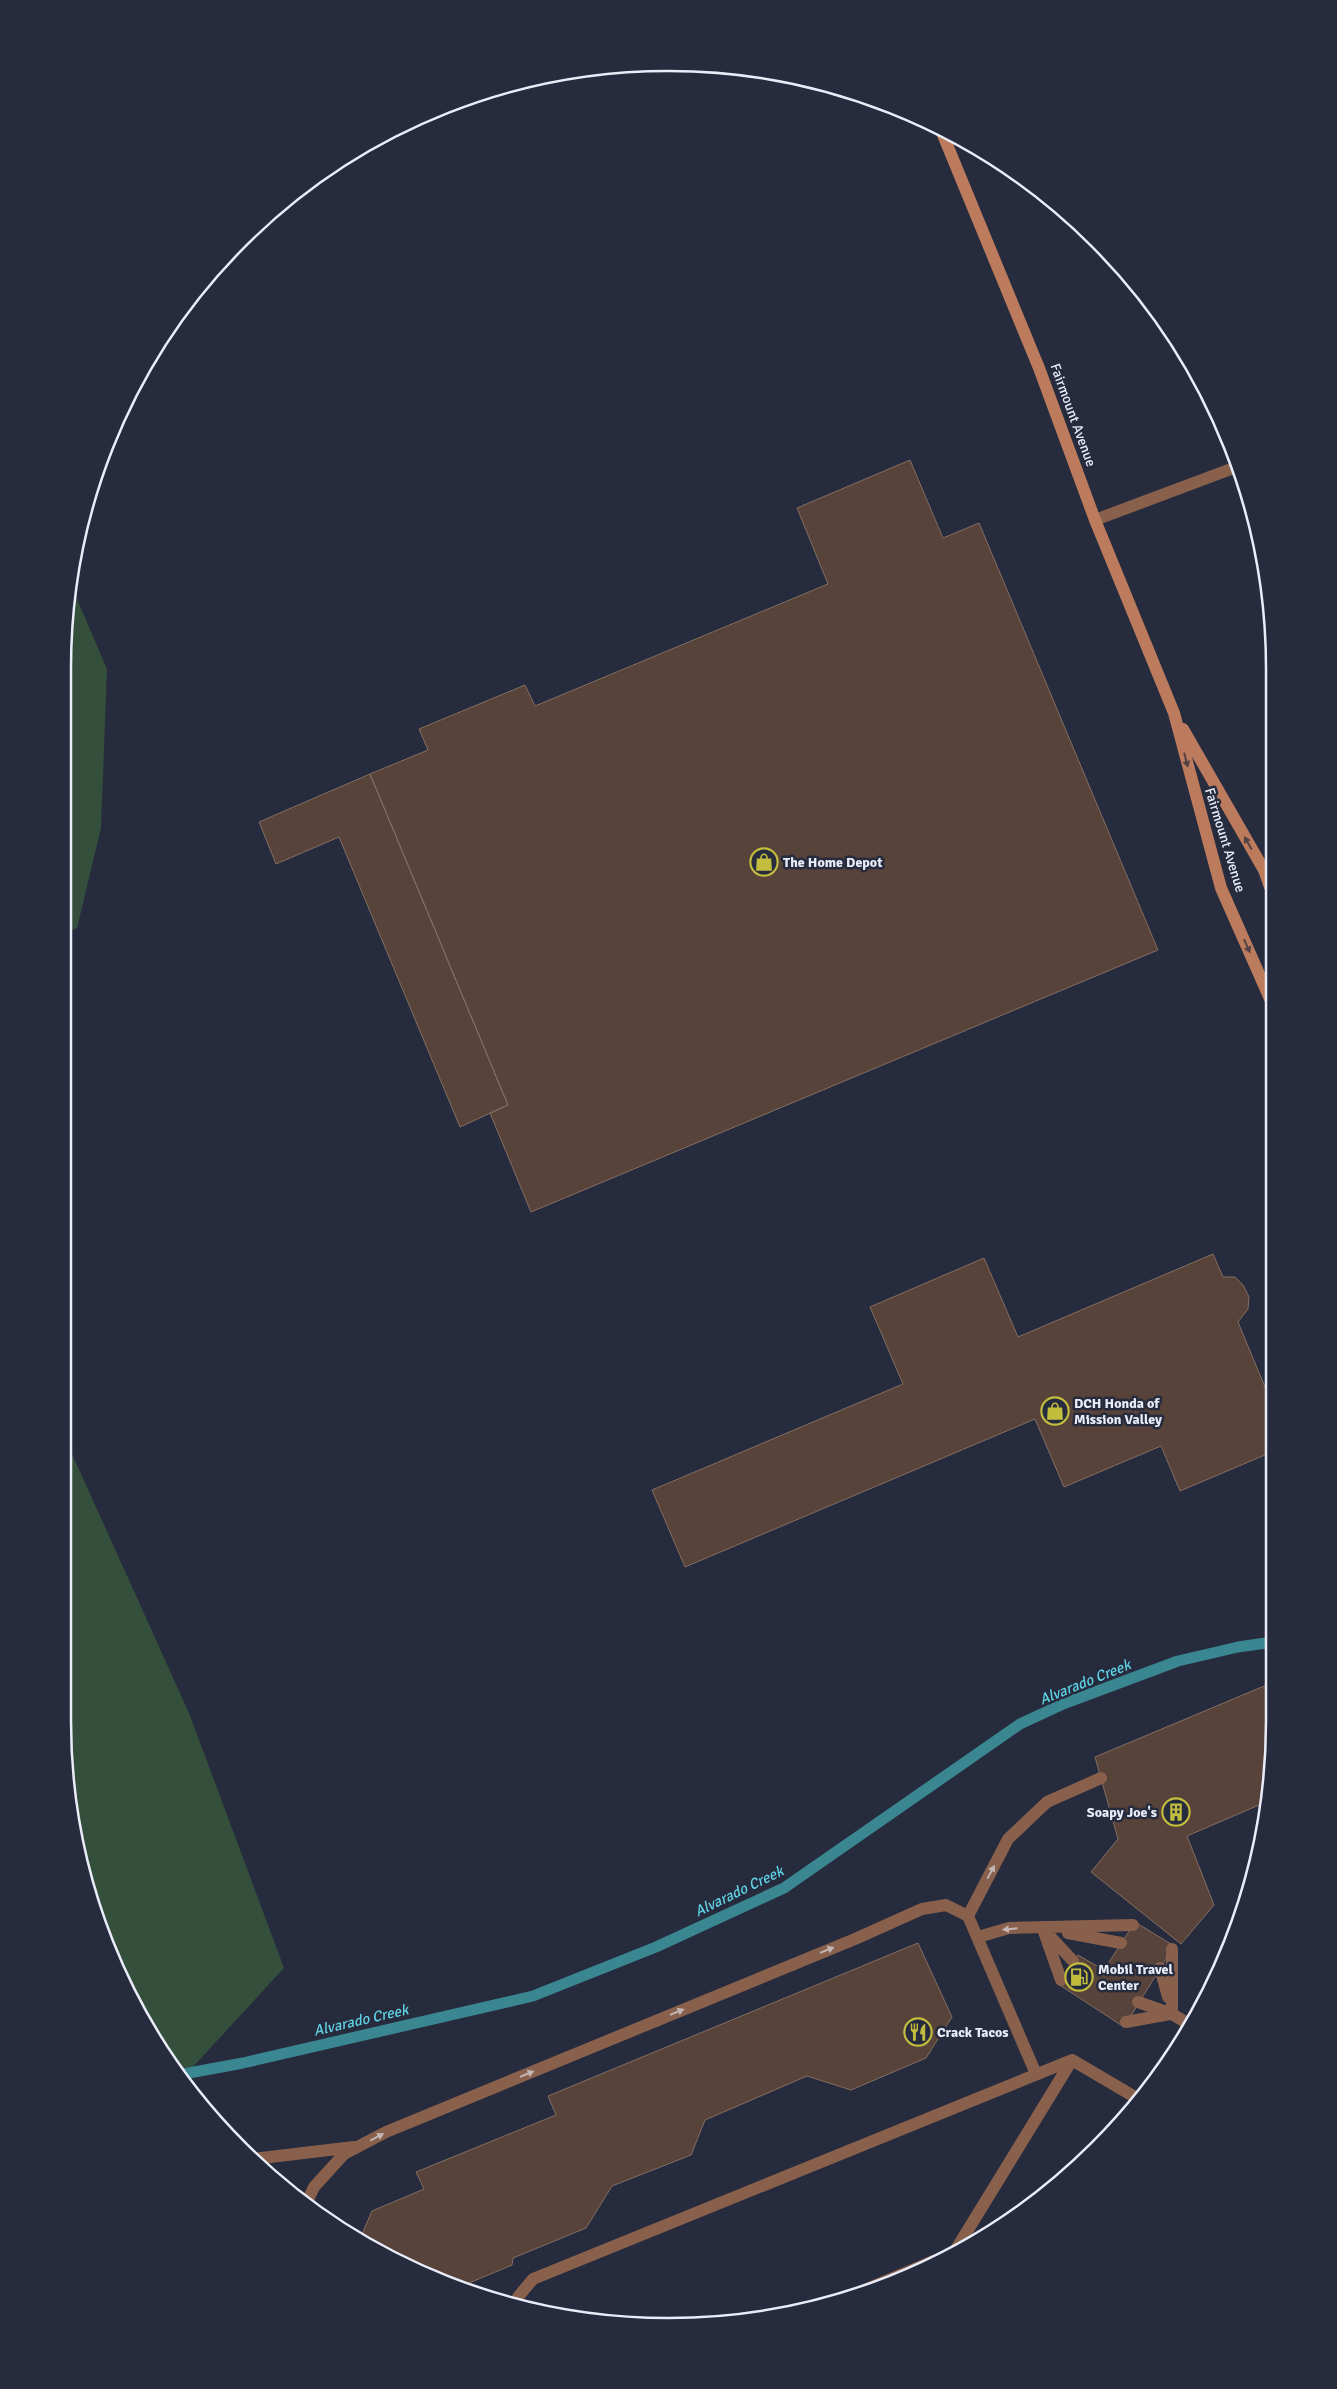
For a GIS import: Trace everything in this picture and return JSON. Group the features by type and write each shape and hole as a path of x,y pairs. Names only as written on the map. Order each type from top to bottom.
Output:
{"street":[{"name":"Fairmount Avenue","path":"945,139 1039,368 1095,520 1174,713 1221,888 1266,990"},
{"name":"Fairmount Avenue","path":"1174,713 1266,876"}],"lane":[{"path":"1095,520 1231,469"},
{"path":"968,1916 1008,1839 1048,1802 1101,1778"},
{"path":"309,2197 314,2187 344,2154 386,2132 846,1943 922,1909 946,1905 968,1916 1036,2074"},
{"path":"978,1937 1009,1928 1043,1929 1133,1925"},
{"path":"1043,1929 1122,1943"},
{"path":"1043,1929 1073,1962"},
{"path":"1043,1929 1061,1980"},
{"path":"1172,1949 1172,2014"},
{"path":"1160,1968 1172,2014"},
{"path":"1138,2002 1172,2014 1184,2021"},
{"path":"1126,2022 1172,2014"},
{"path":"518,2298 533,2279 1072,2060"},
{"path":"1072,2060 1133,2096"},
{"path":"961,2241 1072,2060"},
{"path":"262,2158 359,2146"}],"green space":[{"path":"76,596 107,669 101,828 77,928 71,931 71,668"},
{"path":"71,1452 189,1713 284,1968 187,2073 151,2019 117,1949 92,1875 76,1798 71,1720"}],"building":[{"name":"The Home Depot","path":"910,460 943,538 979,523 1158,950 531,1212 490,1113 508,1105 370,774 428,750 419,729 525,685 535,706 828,584 797,508"},
{"path":"370,774 508,1105 460,1127 339,837 276,864 259,822"},
{"name":"DCH Honda of Mission Valley","path":"1213,1254 1223,1277 1235,1277 1243,1285 1249,1297 1248,1309 1238,1322 1266,1390 1266,1455 1180,1491 1161,1446 1064,1487 1035,1419 685,1567 652,1490 903,1384 870,1307 984,1258 1018,1337"},
{"name":"Soapy Joe's","path":"1266,1685 1264,1760 1260,1805 1187,1836 1214,1905 1181,1944 1091,1872 1118,1839 1095,1757"},
{"path":"1135,1922 1174,1946 1124,2027 1058,1984 1078,1955 1104,1970"},
{"path":"918,1943 952,2017 926,2058 851,2090 807,2076 705,2120 691,2155 612,2186 586,2228 513,2258 512,2265 469,2283 404,2256 362,2233 372,2211 424,2189 416,2172 556,2115 548,2096"}],"waterway":[{"name":"Alvarado Creek","path":"187,2073 243,2063 533,1996 656,1947 784,1888 1020,1724 1063,1704 1178,1661 1238,1647 1266,1643"}],"place":[{"name":"The Home Depot","path":"764,862"},
{"name":"DCH Honda of Mission Valley","path":"1055,1411"},
{"name":"Soapy Joe's","path":"1176,1812"},
{"name":"Mobil Travel Center","path":"1079,1977"},
{"name":"Crack Tacos","path":"918,2032"}]}
